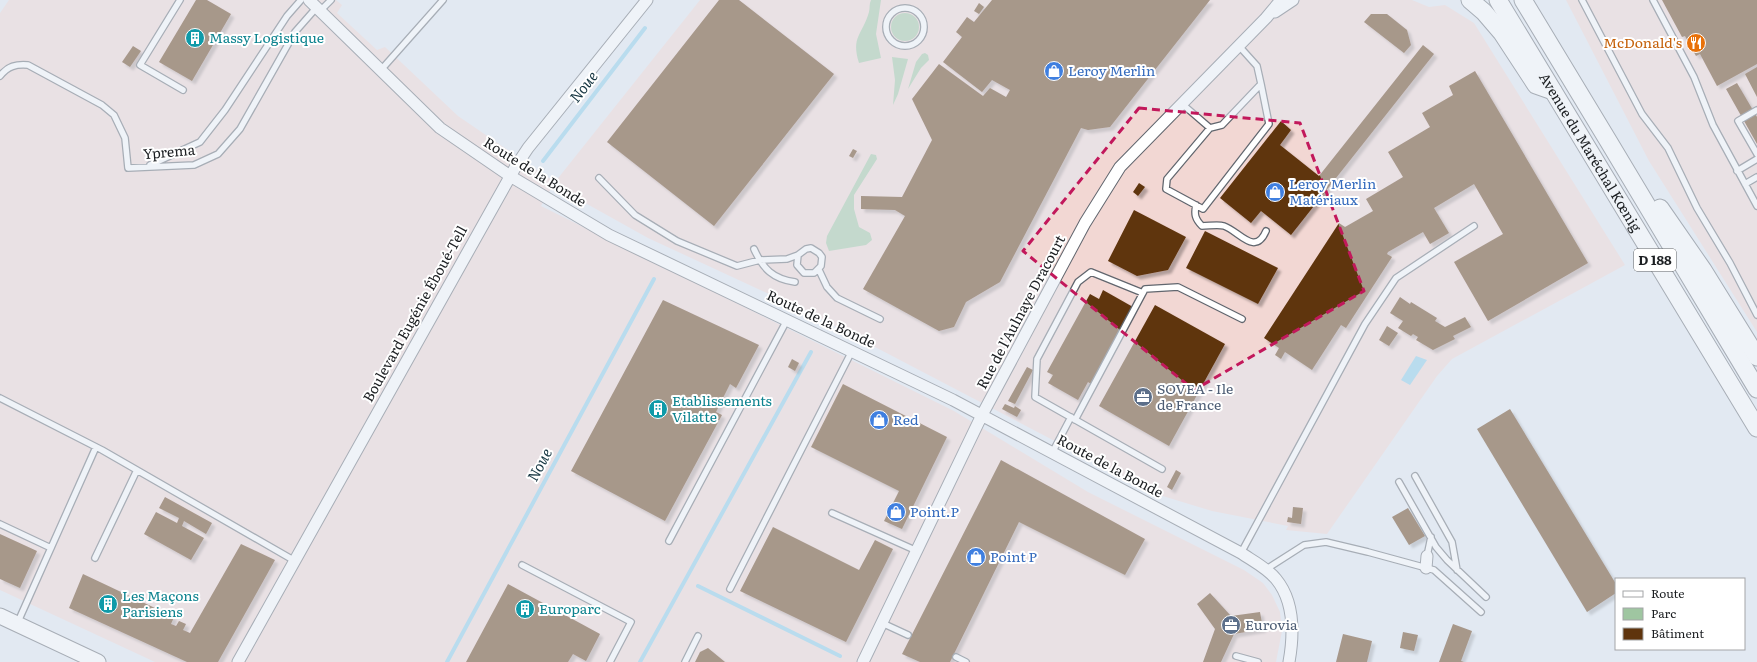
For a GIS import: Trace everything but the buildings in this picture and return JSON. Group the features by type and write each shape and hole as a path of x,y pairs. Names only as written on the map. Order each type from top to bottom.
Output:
{"main road":[{"path":"1470,0 1484,12 1502,33 1536,85 1553,91"},
{"name":"Avenue du Maréchal Kœnig","path":"1498,0 1757,428"},
{"name":"Avenue du Maréchal Kœnig","path":"1523,0 1634,181 1685,271 1757,389"},
{"path":"1634,181 1656,201 1703,270 1757,357"}],"street":[{"name":"Boulevard Eugénie Éboué-Tell","path":"238,662 510,176 528,148 647,0"},
{"name":"Rue de l'Aulnaye Dracourt","path":"863,662 982,415 1085,223 1120,167 1181,103 1266,18 1281,0"},
{"name":"Rue de l'Aulnaye Dracourt","path":"1266,18 1293,0"},
{"name":"Route de la Bonde","path":"316,6 380,71 440,128 510,176 609,235 852,350 982,415 1241,553 1276,579 1285,594 1290,607 1293,626 1289,662"},
{"path":"1426,568 1427,556"},
{"path":"0,616 98,662"}],"lane":[{"path":"180,0 140,65 183,90"},
{"path":"147,166 200,142 225,110 287,16 300,0"},
{"name":"Yprema","path":"0,76 5,70 17,64 28,65 102,105 114,115 125,138 128,168 194,165 218,154 240,129 295,32 316,6 331,0"},
{"path":"380,71 442,0"},
{"path":"1582,0 1642,114 1668,148 1697,208 1730,263 1757,315"},
{"path":"1653,0 1694,77 1713,125 1757,206"},
{"path":"902,8 914,10 922,18 924,26 923,34 916,44 906,47 894,44 886,31 886,21 892,13 902,8"},
{"path":"1239,46 1257,66 1261,84 1269,124 1203,208 1166,189 1167,179 1210,128 1222,126 1261,84"},
{"path":"1181,103 1210,128"},
{"path":"1757,110 1738,122 1757,154"},
{"path":"1737,171 1757,159"},
{"path":"1745,184 1757,177"},
{"path":"599,178 635,215 677,241 737,266 760,260 787,259 798,255 806,249 815,250 822,257 819,270 814,273 804,273 797,265 798,255"},
{"path":"1196,205 1194,212 1196,220 1202,226 1223,226 1248,241 1254,242 1263,237 1266,231"},
{"path":"1241,553 1366,324 1396,278 1474,226"},
{"path":"754,249 769,273 783,280 795,282"},
{"path":"819,270 827,288 836,298 880,319"},
{"path":"1143,293 1091,272 1078,282 1037,359 1036,398 1162,469"},
{"path":"1052,453 1073,419 1145,288 1178,287 1242,319"},
{"path":"669,541 788,320"},
{"path":"730,589 852,350"},
{"path":"0,398 96,447 295,561"},
{"path":"17,624 96,447"},
{"path":"95,558 137,470"},
{"path":"1415,476 1452,542 1457,570"},
{"path":"1399,482 1431,537 1447,560 1486,597"},
{"path":"832,513 917,551"},
{"path":"0,524 51,548"},
{"path":"1427,556 1431,537"},
{"path":"1265,570 1304,545 1326,542 1434,570 1481,612"},
{"path":"522,565 631,622 610,662"},
{"path":"882,623 908,635"},
{"path":"685,662 698,636"},
{"path":"1236,656 1257,662"},
{"path":"956,657 966,662"}],"highlighted area":[{"path":"1139,108 1300,123 1364,291 1194,390 1023,251"}],"shaded area":[{"path":"9,0 336,0 342,5 337,13 377,50 385,47 458,116 555,182 700,0 1412,0 1429,7 1445,5 1474,23 1625,265 1452,359 1437,376 1327,534 1286,530 1288,526 1212,511 1156,494 810,313 648,238 553,185 541,206 954,411 1088,492 1244,570 1263,583 1272,595 1280,612 1282,631 1276,662 155,662 0,590 0,13"},
{"path":"1566,0 1757,0 1757,332 1649,161"}],"green space":[{"path":"871,0 881,0 876,34 881,58 859,63 856,47 857,41 869,12"},
{"path":"905,13 915,17 919,27 915,37 905,41 895,37 891,27 895,17"},
{"path":"925,53 928,55 929,60 921,68 908,89 916,62 922,54"},
{"path":"892,57 908,59 898,94 893,105 895,80"},
{"path":"871,154 876,155 877,159 854,195 854,209 859,227 870,233 872,240 866,245 829,251 826,243 827,236"}],"water":[{"path":"1416,356 1427,360 1410,385 1401,380"}],"waterway":[{"name":"Noue","path":"543,161 645,28"},
{"name":"Noue","path":"447,662 654,279"},
{"name":"Noue","path":"640,662 811,352"},
{"name":"Noue","path":"698,586 840,656"}],"place":[{"name":"Massy Logistique","path":"195,38"},
{"name":"McDonald's","path":"1696,43"},
{"name":"Leroy Merlin","path":"1054,71"},
{"name":"Leroy Merlin Matériaux","path":"1275,192"},
{"name":"SOVEA - Ile de France","path":"1143,397"},
{"name":"Etablissements Vilatte","path":"658,409"},
{"name":"Red","path":"879,420"},
{"name":"Point.P","path":"896,512"},
{"name":"Point P","path":"976,557"},
{"name":"Les Maçons Parisiens","path":"108,604"},
{"name":"Europarc","path":"525,609"},
{"name":"Eurovia","path":"1231,625"}]}
